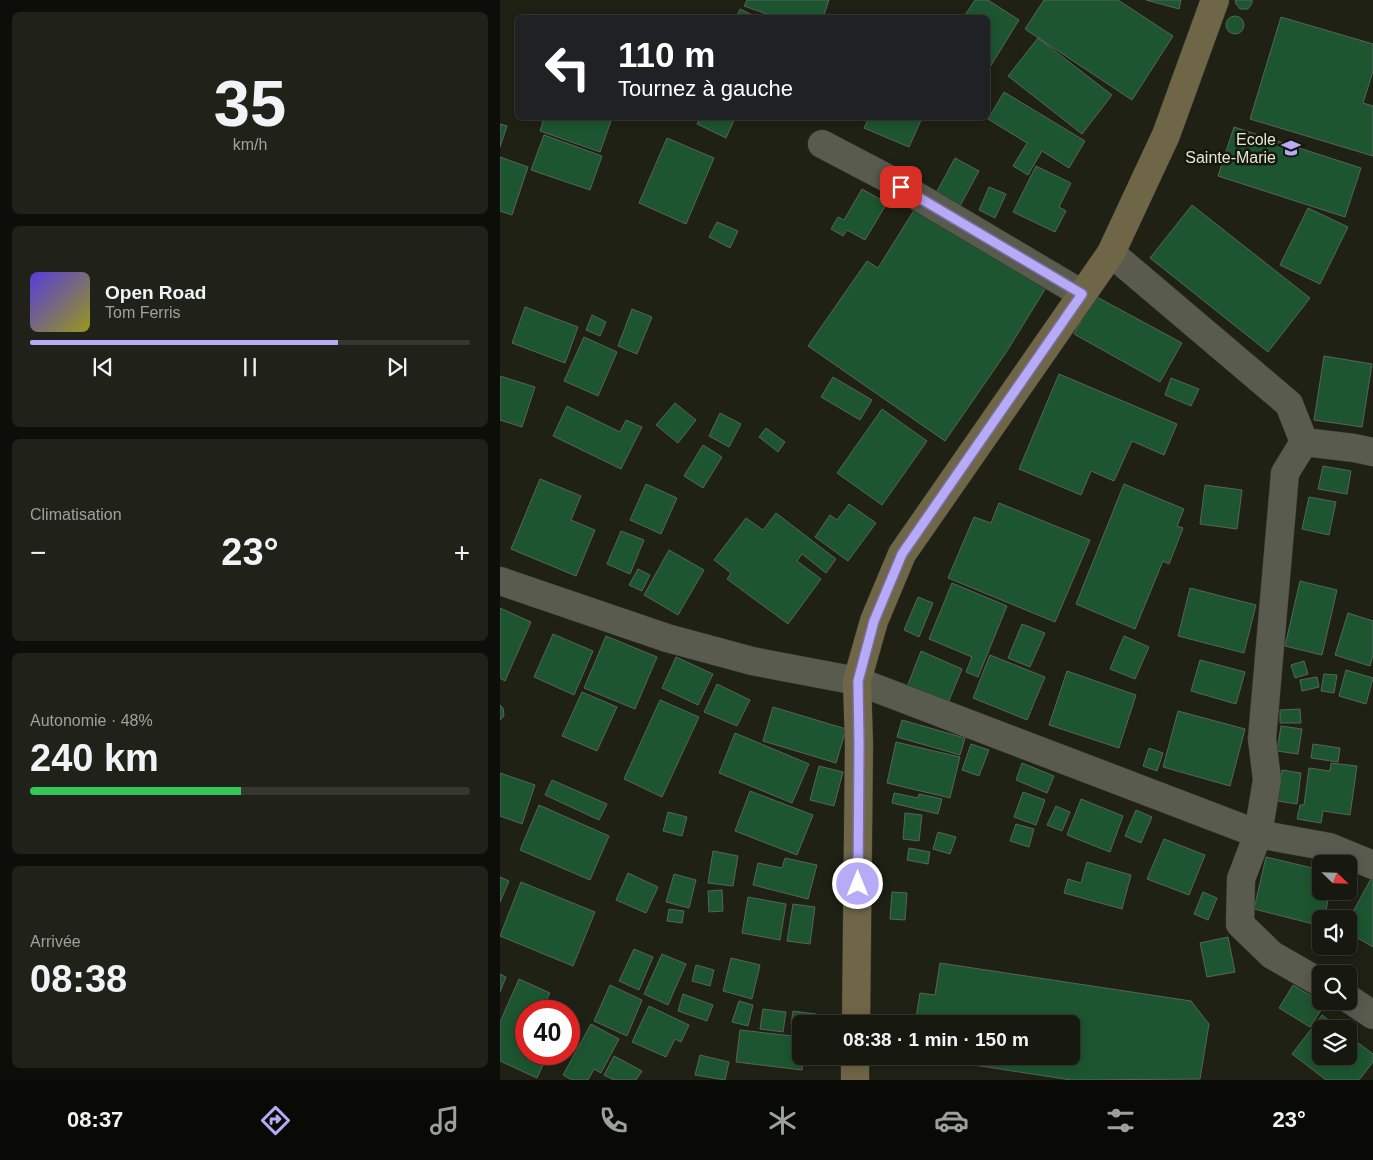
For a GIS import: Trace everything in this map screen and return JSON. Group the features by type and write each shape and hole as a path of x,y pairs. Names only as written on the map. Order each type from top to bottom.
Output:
{"street":[{"path":"856,1015 859,774 858,681 874,621 902,554 1111,253 1166,135 1214,0"},
{"path":"822,144 885,177 1082,294"},
{"path":"1111,253 1289,404 1304,442"},
{"path":"1304,442 1373,452"},
{"path":"1304,442 1285,473 1262,739 1267,780 1258,834 1241,879 1240,924 1272,955 1312,978"},
{"path":"500,581 667,638 752,661 858,681 1258,834 1330,847 1373,865"},
{"path":"1357,1004 1373,1015"},
{"path":"855,1065 855,1080"}],"building":[{"path":"747,0 829,0 824,15 770,15 744,6"},
{"path":"975,0 988,0 1019,20 990,67 990,15 965,15"},
{"path":"1044,0 1118,0 1173,36 1132,100 1025,29"},
{"path":"1146,0 1181,0 1179,9"},
{"path":"1235,0 1252,0 1252,3 1248,9 1240,9"},
{"path":"740,9 753,15 737,15"},
{"path":"1235,16 1241,19 1244,25 1241,31 1235,34 1229,31 1226,25 1229,19"},
{"path":"1281,17 1373,44 1373,71 1363,103 1373,106 1373,156 1250,119"},
{"path":"1038,38 1112,95 1082,134 1008,76"},
{"path":"1004,92 1085,141 1069,168 1042,151 1028,175 1013,166 1027,143 990,120 990,116"},
{"path":"543,120 611,120 600,152 540,131"},
{"path":"699,120 734,120 726,138 697,124"},
{"path":"868,120 921,120 909,147 864,128"},
{"path":"500,124 507,126 500,147"},
{"path":"1234,127 1361,168 1345,217 1218,176"},
{"path":"544,135 602,156 590,190 531,170"},
{"path":"667,138 714,158 686,224 639,203"},
{"path":"500,157 528,167 512,215 500,211"},
{"path":"955,158 979,171 960,206 936,193"},
{"path":"1036,166 1071,183 1059,207 1066,211 1055,232 1013,212"},
{"path":"989,187 1006,194 995,218 979,210"},
{"path":"862,189 887,203 865,240 847,230 843,236 831,229 838,217 844,220"},
{"path":"1192,205 1310,298 1268,352 1150,258"},
{"path":"916,207 1047,286 1007,351 945,441 808,346 867,261 878,268"},
{"path":"1308,208 1348,227 1320,284 1280,265"},
{"path":"717,222 738,231 730,248 709,237"},
{"path":"1095,296 1182,343 1160,382 1074,334"},
{"path":"525,307 578,327 565,363 512,343"},
{"path":"632,309 652,317 637,354 618,346"},
{"path":"592,315 606,322 600,336 586,330"},
{"path":"584,337 617,352 598,396 564,381"},
{"path":"1324,356 1372,364 1362,427 1314,420"},
{"path":"1059,374 1177,424 1164,455 1132,441 1114,481 1091,471 1081,495 1019,469"},
{"path":"500,376 535,387 522,427 500,420"},
{"path":"833,377 872,400 860,420 821,397"},
{"path":"1171,378 1199,389 1191,406 1165,395"},
{"path":"675,403 696,420 678,443 656,425"},
{"path":"567,406 620,432 626,420 642,427 621,469 553,436"},
{"path":"882,409 927,441 882,505 837,473"},
{"path":"720,413 741,424 729,447 709,436"},
{"path":"766,428 785,442 778,452 759,437"},
{"path":"703,445 722,457 703,488 684,476"},
{"path":"1323,466 1351,471 1347,494 1318,489"},
{"path":"540,479 581,496 571,520 595,530 576,576 511,549"},
{"path":"646,484 677,498 661,534 630,520"},
{"path":"1124,484 1184,509 1177,526 1183,528 1169,564 1163,561 1135,629 1076,604"},
{"path":"1205,485 1242,490 1237,529 1200,524"},
{"path":"1309,497 1336,502 1329,535 1302,529"},
{"path":"999,503 1090,540 1055,622 948,578 974,517 991,523"},
{"path":"849,504 876,523 848,561 815,537 830,515 837,520"},
{"path":"776,513 836,559 826,573 802,554 797,561 821,579 788,624 727,579 731,573 714,560 746,518 763,530"},
{"path":"621,531 644,540 630,574 607,564"},
{"path":"669,550 704,570 678,615 644,595"},
{"path":"638,569 650,575 642,591 629,585"},
{"path":"1300,581 1337,590 1322,655 1285,646"},
{"path":"952,583 1007,606 978,677 966,672 972,657 929,639"},
{"path":"1190,588 1256,605 1244,653 1178,636"},
{"path":"918,597 933,603 919,637 904,630"},
{"path":"500,608 531,622 505,681 500,678"},
{"path":"1348,613 1373,621 1373,655 1370,666 1335,655"},
{"path":"1022,624 1045,633 1030,667 1008,658"},
{"path":"553,634 593,651 574,695 534,677"},
{"path":"606,636 657,657 635,709 584,688"},
{"path":"1124,636 1149,647 1135,679 1110,669"},
{"path":"921,651 962,669 948,703 907,687"},
{"path":"990,655 1045,677 1027,720 973,698"},
{"path":"676,657 713,674 698,705 662,688"},
{"path":"1200,660 1245,672 1236,704 1191,691"},
{"path":"1304,661 1308,674 1295,678 1291,665"},
{"path":"1346,670 1373,678 1366,704 1339,696"},
{"path":"1067,671 1136,695 1119,748 1049,725"},
{"path":"1324,674 1337,675 1334,693 1321,691"},
{"path":"1317,677 1319,687 1302,691 1300,680"},
{"path":"717,684 750,700 737,726 704,712"},
{"path":"582,692 617,707 597,751 562,736"},
{"path":"660,700 699,717 662,797 624,779"},
{"path":"500,705 503,708 504,716 500,720"},
{"path":"773,707 846,729 836,763 763,741"},
{"path":"1300,709 1301,723 1280,723 1280,710"},
{"path":"1178,711 1245,729 1230,786 1163,767"},
{"path":"902,720 965,738 960,755 897,737"},
{"path":"1281,726 1302,729 1298,754 1277,751"},
{"path":"735,733 809,764 792,803 719,773"},
{"path":"896,742 960,757 950,798 887,783"},
{"path":"971,744 989,750 979,776 962,770"},
{"path":"1313,744 1340,748 1338,762 1311,758"},
{"path":"1149,748 1163,753 1157,771 1143,766"},
{"path":"1022,763 1054,776 1047,793 1016,780"},
{"path":"1331,763 1357,766 1350,815 1323,811 1321,823 1297,819 1300,805 1304,805 1309,768 1330,771"},
{"path":"819,766 843,772 834,806 810,800"},
{"path":"1282,770 1301,773 1297,804 1277,801"},
{"path":"500,773 535,785 522,824 500,816"},
{"path":"552,780 607,804 599,820 545,795"},
{"path":"750,791 813,815 797,855 735,831"},
{"path":"1023,792 1045,800 1036,825 1014,817"},
{"path":"894,793 918,798 919,794 942,799 938,814 892,803"},
{"path":"1081,799 1123,816 1110,852 1067,835"},
{"path":"539,805 609,836 590,880 520,850"},
{"path":"1056,806 1070,812 1062,831 1047,825"},
{"path":"1136,810 1152,817 1141,843 1125,836"},
{"path":"668,812 687,817 682,836 663,831"},
{"path":"905,813 922,815 919,841 903,839"},
{"path":"1016,824 1034,829 1029,847 1010,841"},
{"path":"938,832 956,837 950,854 933,849"},
{"path":"1164,839 1205,855 1189,895 1147,879"},
{"path":"909,848 930,852 928,864 907,860"},
{"path":"713,851 738,856 733,886 708,883"},
{"path":"1266,857 1312,868 1312,900 1328,900 1326,910 1312,910 1312,924 1254,909"},
{"path":"785,858 817,865 808,899 753,885 758,863 782,868"},
{"path":"1087,862 1131,875 1122,909 1064,893 1068,879 1081,883"},
{"path":"628,873 658,887 646,913 616,900"},
{"path":"674,874 696,880 689,908 666,902"},
{"path":"500,877 509,881 500,902"},
{"path":"1373,877 1373,947 1357,938 1357,910 1354,910"},
{"path":"521,882 595,912 573,966 500,936"},
{"path":"722,890 723,911 709,912 708,891"},
{"path":"892,892 907,893 905,920 890,919"},
{"path":"1203,892 1217,898 1208,920 1194,914"},
{"path":"748,897 786,904 780,940 742,933"},
{"path":"793,904 815,907 810,944 787,941"},
{"path":"669,909 684,911 682,923 667,921"},
{"path":"1228,937 1235,972 1207,977 1200,943"},
{"path":"634,949 653,957 639,990 619,981"},
{"path":"662,954 686,964 668,1005 644,994"},
{"path":"731,958 760,965 752,999 723,991"},
{"path":"940,963 1191,1001 1209,1024 1200,1079 1071,1080 974,1065 1080,1065 1080,1015 916,1015 920,993 935,995"},
{"path":"696,965 714,970 710,986 692,981"},
{"path":"500,974 506,977 500,992"},
{"path":"519,979 550,993 546,1000 515,1000 515,1065 543,1065 537,1078 500,1061 500,1022"},
{"path":"610,985 642,1000 627,1036 594,1021"},
{"path":"1293,985 1312,996 1312,1010 1321,1010 1315,1020 1312,1020 1310,1027 1279,1008"},
{"path":"683,994 713,1005 707,1021 678,1011"},
{"path":"739,1001 753,1005 748,1026 732,1022"},
{"path":"649,1006 689,1025 681,1042 675,1039 666,1057 632,1042"},
{"path":"763,1009 786,1012 783,1032 760,1029"},
{"path":"793,1011 816,1014 816,1015 792,1015"},
{"path":"1322,1015 1328,1020 1318,1020"},
{"path":"591,1024 619,1039 601,1073 594,1069 588,1080 572,1080 563,1075 568,1065 580,1065 580,1044"},
{"path":"1312,1028 1312,1065 1357,1065 1357,1042 1373,1054 1373,1062 1359,1080 1326,1080 1292,1054"},
{"path":"740,1030 792,1036 792,1065 803,1065 802,1070 736,1062"},
{"path":"700,1055 729,1062 725,1080 695,1075"},
{"path":"614,1056 642,1071 636,1080 614,1080 604,1075"}],"place":[{"name":"Ecole Sainte-Marie","path":"1291,148"}],"route":[{"path":"858,884 858,681 874,621 902,554 1082,294 901,187"}]}
